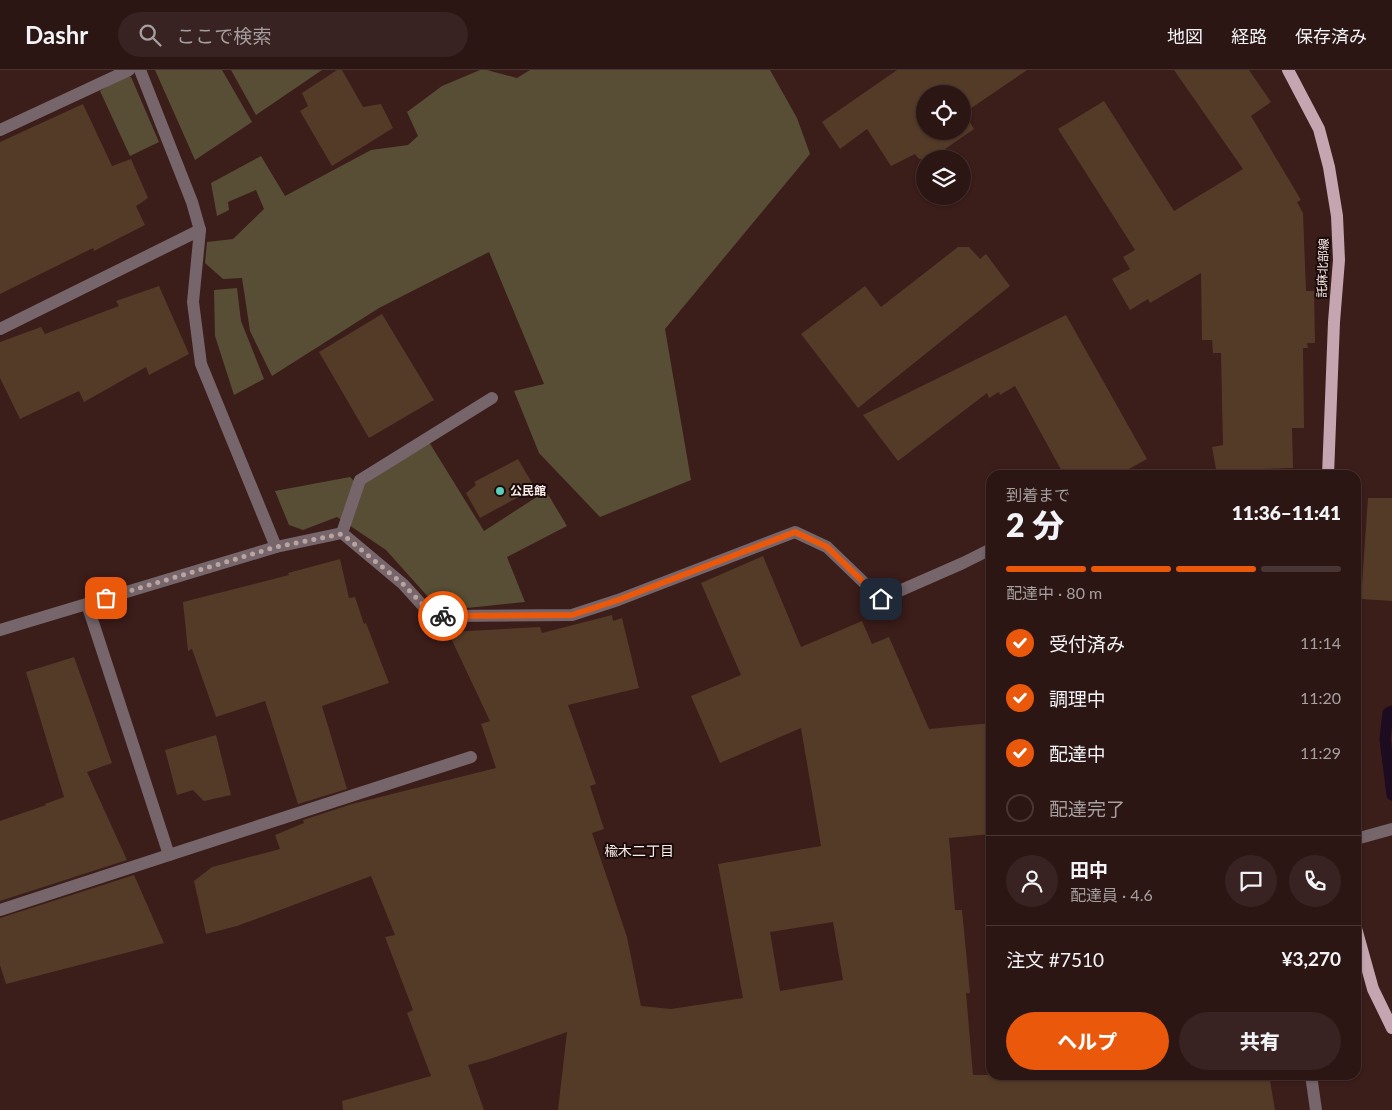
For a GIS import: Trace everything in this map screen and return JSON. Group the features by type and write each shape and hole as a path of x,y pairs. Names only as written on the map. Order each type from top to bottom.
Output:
{"main road":[{"name":"託麻北部線","path":"1288,70 1319,129 1329,167 1337,216 1339,260 1334,322 1328,470"},
{"path":"1361,946 1373,989 1392,1028"}],"street":[{"path":"0,130 129,70"},
{"path":"140,70 192,202 200,230 193,302 201,364 276,547"},
{"path":"0,329 200,230"},
{"path":"342,534 360,480 492,398"},
{"path":"342,534 403,584 424,606 443,616 572,615 618,600 795,532 827,547 881,599 986,552"},
{"path":"0,630 276,547 342,534"},
{"path":"87,604 169,855"},
{"path":"0,910 471,757"},
{"path":"1361,838 1392,829"},
{"path":"1312,1080 1316,1110"}],"shaded area":[{"path":"155,70 222,70 252,122 195,160"},
{"path":"231,70 322,70 256,115"},
{"path":"480,70 517,78 530,70 770,70 797,118 810,154 665,329 691,480 600,517 539,453 514,391 544,384 489,252 379,308 272,376 250,331 242,278 223,279 205,263 207,242 233,239 264,209 256,190 228,202 229,210 217,216 211,183 261,156 285,196 371,150 408,145 418,136 407,112 442,86"},
{"path":"125,75 131,77 159,142 130,156 100,91"},
{"path":"237,288 241,321 264,379 234,395 215,336 214,290"},
{"path":"429,442 484,531 546,491 567,526 507,557 525,602 448,610 430,599 386,550 337,517 303,530 289,525 275,491 350,477 360,487"}],"building":[{"path":"337,70 342,70 363,107 381,104 393,128 332,166 300,111 308,106 302,93"},
{"path":"897,70 1027,70 971,108 971,85 916,85 916,140 958,140 945,150 916,150 916,155 915,154 891,166 867,129 840,149 822,122"},
{"path":"1174,70 1249,70 1271,102 1251,116 1301,200 1297,202 1303,213 1306,291 1314,291 1315,343 1307,343 1308,348 1303,348 1304,428 1292,428 1293,468 1216,470 1212,447 1223,445 1221,353 1213,353 1212,340 1202,340 1201,273 1150,303 1148,299 1130,310 1112,279 1130,269 1123,257 1135,250 1058,129 1104,101 1174,211 1243,169"},
{"path":"83,104 112,166 131,159 148,198 136,206 145,225 94,251 93,248 0,294 0,142"},
{"path":"958,247 969,247 980,259 986,254 1010,286 858,408 801,334 865,286 881,307"},
{"path":"159,286 189,354 149,375 146,367 84,402 79,391 20,419 0,378 0,342 41,327 45,334 119,306 116,301"},
{"path":"382,314 434,400 369,438 319,352"},
{"path":"1066,315 1147,459 1127,470 1061,470 1015,386 1000,395 999,392 989,398 987,393 898,461 863,415"},
{"name":"公民館","path":"518,459 535,488 480,518 466,493 476,485 474,482"},
{"path":"1368,498 1392,498 1392,601 1361,599"},
{"path":"763,556 801,647 862,621 872,644 889,637 929,729 986,723 986,834 949,838 955,910 962,910 970,993 966,993 973,1075 986,1075 986,1080 1270,1080 1275,1110 558,1110 567,1032 468,1065 484,1110 343,1110 342,1101 431,1076 407,1013 413,1010 385,937 395,935 371,876 237,926 206,934 194,881 212,867 280,849 275,835 304,823 303,820 352,804 496,768 481,724 490,721 448,632 540,627 542,633 612,615 613,621 622,618 639,688 568,705 596,784 590,786 604,829 592,833 627,937 641,1006 671,1009 743,998 718,864 821,846 801,728 720,763 691,696 741,675 701,583","holes":["833,922 843,980 780,991 770,932"]},
{"path":"340,559 349,598 355,597 364,624 366,623 389,683 322,706 347,789 298,804 265,701 216,717 192,649 188,651 183,602 289,575 288,573"},
{"path":"74,657 112,763 87,772 127,860 0,901 0,821 64,797 26,672"},
{"path":"216,735 231,795 204,801 193,790 177,795 165,750"},
{"path":"134,875 164,943 6,984 0,965 0,918"}],"waterway":[{"path":"1392,711 1388,713 1385,739 1392,795"}],"way so far":[{"path":"106,598 276,547 342,534 403,584 424,606 443,616"}],"place":[{"name":"公民館","path":"500,491"}],"district":[{"name":"楡木二丁目","path":"639,851"}],"route":[{"path":"443,616 572,615 618,600 795,532 827,547 881,599"}]}
